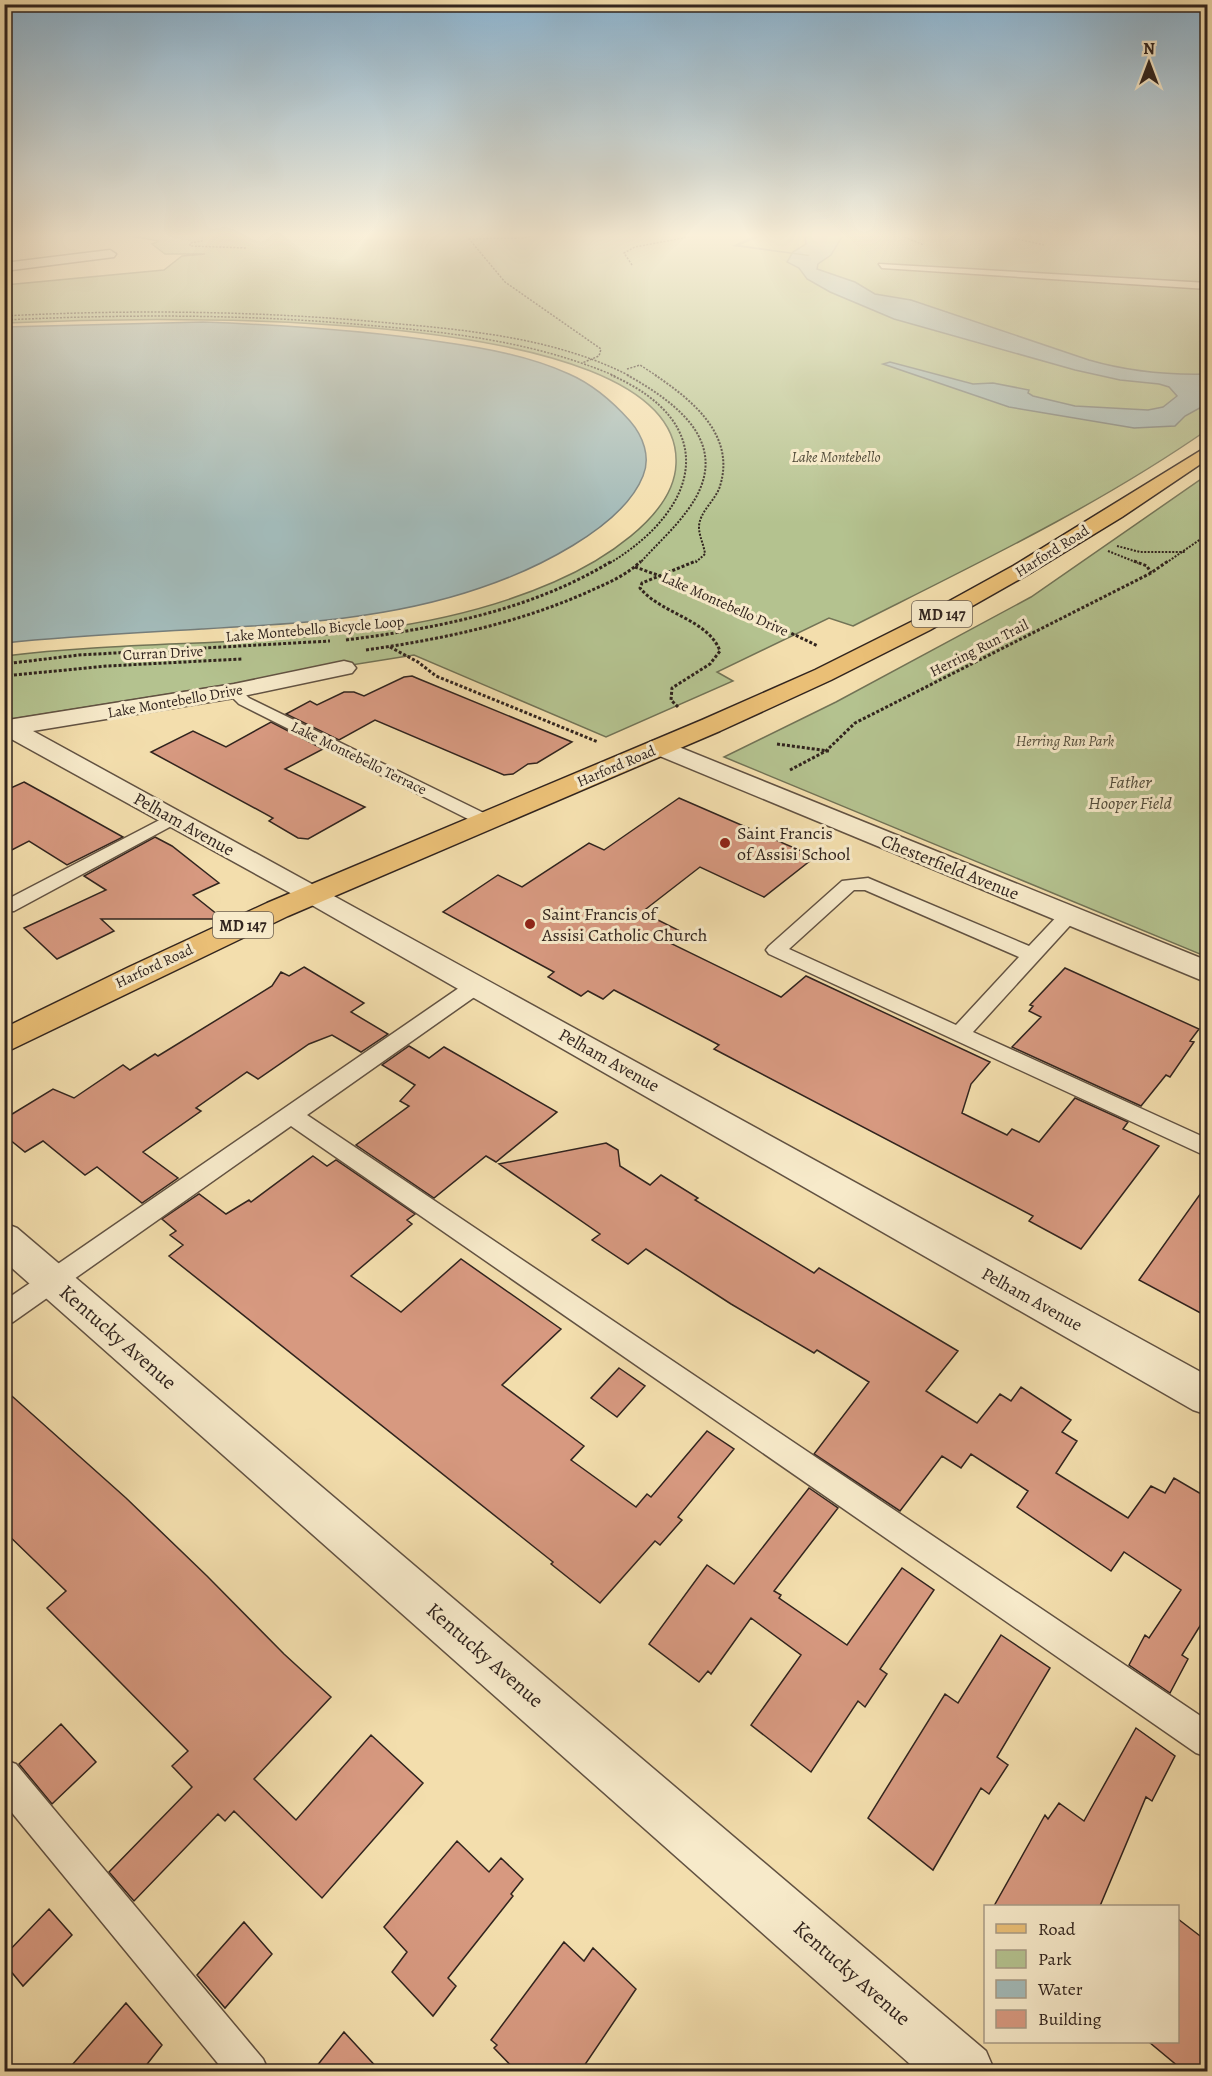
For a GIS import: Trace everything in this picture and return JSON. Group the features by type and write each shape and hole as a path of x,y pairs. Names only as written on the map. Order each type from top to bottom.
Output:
{"main road":[{"name":"Harford Road","path":"4,1042 139,972 313,894 659,747 849,662 1035,564 1200,456"}],"street":[{"name":"Lake Montebello Drive","path":"6,727 234,691 351,660"},
{"name":"Pelham Avenue","path":"6,727 313,894 1208,1397"},
{"name":"Chesterfield Avenue","path":"659,747 1208,973"},
{"name":"Kentucky Avenue","path":"4,1238 965,2072"}],"lane":[{"name":"Lake Montebello Terrace","path":"234,691 244,702 486,821"},
{"path":"7,907 173,818"},
{"path":"1030,954 868,884 849,885 776,950 1208,1149"},
{"path":"959,1034 1030,954 1069,915"},
{"path":"4,1315 476,986"},
{"path":"292,1116 1208,1741"},
{"path":"4,1776 250,2072"}],"path":[{"name":"Lake Montebello Bicycle Loop","path":"344,640 413,631 514,606 565,587 595,572 651,533 682,489 688,474 688,452 681,431 664,408 643,391 582,363 501,342 405,330"},
{"path":"351,660 390,647 436,639 512,620 579,596 635,567 690,509 701,490 705,475 706,452 694,425 670,398 640,380 591,359 544,345 490,335 442,330"},
{"path":"573,330 601,349 602,354 582,363"},
{"path":"627,369 640,365 696,404 711,425 720,444 723,470 720,485 699,527 705,554 694,562 642,583 643,595 716,637 720,649 716,660 672,688 671,700 679,707 670,711"},
{"path":"608,374 613,372"},
{"name":"Herring Run Trail","path":"781,770 815,761 829,751 855,723 1151,573 1185,552 1208,534"},
{"path":"1117,546 1133,550 1185,552"},
{"path":"1124,556 1133,550"},
{"path":"1108,551 1147,566 1151,573"},
{"name":"Lake Montebello Drive","path":"635,567 660,575 753,614 849,662"},
{"name":"Lake Montebello Bicycle Loop","path":"4,664 79,655 333,641"},
{"path":"390,647 418,662 436,676 600,743"},
{"name":"Curran Drive","path":"4,676 107,666 248,659"},
{"path":"777,744 829,751"}],"green space":[{"name":"Lake Montebello","path":"390,330 1207,330 1207,430 1122,485 989,557 853,626 829,618 717,672 733,681 606,737 414,655 5,720 5,656 74,649 283,638 353,632 422,622 489,606 554,582 591,563 631,536 662,503 672,484 676,464 654,410 590,371 496,345"},
{"name":"Herring Run Park","path":"1207,475 1207,957 724,757 836,702 1031,597"}],"water":[{"path":"5,330 333,330 382,334 491,350 538,362 569,374 594,388 630,421 639,433 644,447 646,461 643,476 632,495 616,513 573,546 524,571 480,588 412,607 342,618 272,625 5,643"},
{"path":"933,330 1000,330 1089,360 1118,367 1147,372 1207,374 1207,404 1185,416 1175,426 1134,428 1009,407 883,364 890,362 973,384 993,383 1029,390 1028,393 1033,396 1075,406 1148,410 1163,407 1177,396 1169,387 1159,384 1120,380 1075,370"}],"building":[{"path":"412,676 572,742 537,763 528,764 513,774 504,775 375,720 339,740 286,714 310,701 317,705 344,692 354,692 364,696 404,677"},
{"path":"271,722 323,749 285,769 365,807 308,839 298,838 269,821 273,818 151,752 193,731 226,747"},
{"path":"24,782 123,837 67,865 29,841 4,854 4,791"},
{"path":"679,798 815,857 764,897 700,867 642,912 686,934 672,944 781,997 806,976 990,1062 971,1084 962,1113 1007,1135 1012,1129 1039,1142 1075,1098 1128,1122 1123,1129 1159,1146 1081,1249 1029,1221 1033,1216 714,1049 719,1045 614,990 603,999 588,991 581,996 548,977 554,972 443,912 498,875 522,887 589,843 604,850"},
{"path":"155,837 172,846 219,883 193,895 223,919 101,919 114,931 57,959 24,928 106,890 84,876"},
{"path":"304,967 364,1003 351,1012 388,1034 361,1052 332,1035 309,1044 258,1079 247,1072 196,1108 201,1111 143,1152 178,1178 142,1203 97,1167 85,1175 43,1141 25,1152 4,1135 4,1119 53,1089 74,1098 123,1065 130,1070 155,1054 158,1056 272,986 281,972 289,976"},
{"path":"1065,968 1199,1029 1190,1041 1194,1042 1170,1077 1166,1075 1141,1106 1012,1047 1041,1017 1029,1011 1033,1006 1030,1005"},
{"path":"409,1046 429,1058 444,1047 557,1112 496,1162 486,1156 434,1198 356,1145 409,1106 400,1101 415,1085 382,1065"},
{"path":"606,1143 618,1150 620,1166 650,1185 661,1175 698,1198 695,1200 814,1273 819,1268 958,1351 926,1391 977,1423 1000,1394 1011,1401 1021,1387 1071,1420 1062,1432 1077,1441 1056,1473 1128,1518 1151,1486 1165,1493 1174,1478 1208,1498 1208,1613 1182,1655 1188,1659 1170,1693 1129,1665 1145,1635 1149,1638 1181,1590 1124,1552 1111,1571 1017,1507 1028,1491 971,1454 961,1468 942,1456 900,1511 814,1454 869,1382 817,1350 814,1353 731,1304 646,1249 628,1264 592,1240 600,1234 499,1164"},
{"path":"313,1156 327,1166 336,1160 415,1214 407,1220 412,1224 351,1276 401,1312 461,1259 561,1329 502,1385 584,1446 571,1460 636,1507 647,1494 651,1497 707,1431 734,1449 678,1517 682,1520 660,1545 655,1541 600,1603 551,1564 553,1562 169,1256 183,1245 170,1235 176,1231 162,1219 199,1194 226,1214 249,1200 251,1202"},
{"path":"1208,1183 1208,1317 1139,1280"},
{"path":"619,1368 645,1386 617,1417 591,1398"},
{"path":"4,1389 126,1498 284,1654 331,1697 254,1779 296,1820 371,1735 423,1783 322,1898 234,1811 225,1821 218,1814 134,1901 109,1872 192,1787 172,1766 188,1751 47,1608 66,1591 4,1531"},
{"path":"809,1488 838,1508 774,1591 781,1595 779,1598 847,1645 902,1568 934,1590 880,1669 887,1674 865,1707 858,1701 811,1772 751,1725 801,1655 751,1618 711,1674 708,1671 699,1682 649,1644 707,1565 734,1584"},
{"path":"1001,1635 1050,1668 997,1757 1008,1765 989,1794 981,1788 933,1870 868,1818 945,1694 958,1703"},
{"path":"61,1724 96,1762 52,1804 19,1764"},
{"path":"1136,1728 1175,1756 1152,1801 1146,1797 1100,1905 995,1905 1045,1815 1048,1819 1059,1803 1084,1821"},
{"path":"457,1841 489,1872 501,1858 523,1879 511,1894 513,1896 448,1978 456,1986 433,2016 392,1972 407,1952 384,1927"},
{"path":"49,1909 72,1935 23,1986 4,1963 4,1956"},
{"path":"1179,1920 1208,1942 1208,2072 1185,2072 1150,2043 1179,2043"},
{"path":"244,1922 272,1954 225,2008 197,1975"},
{"path":"564,1942 584,1961 593,1948 636,1989 580,2072 517,2072 494,2048 497,2045 491,2040"},
{"path":"126,2003 162,2045 141,2072 66,2072"},
{"path":"344,2032 381,2072 312,2072"}],"place":[{"name":"Saint Francis of Assisi School","path":"725,843"},
{"name":"Saint Francis of Assisi Catholic Church","path":"530,924"}],"park label":[{"name":"Father Hooper Field","path":"1130,792"}]}
